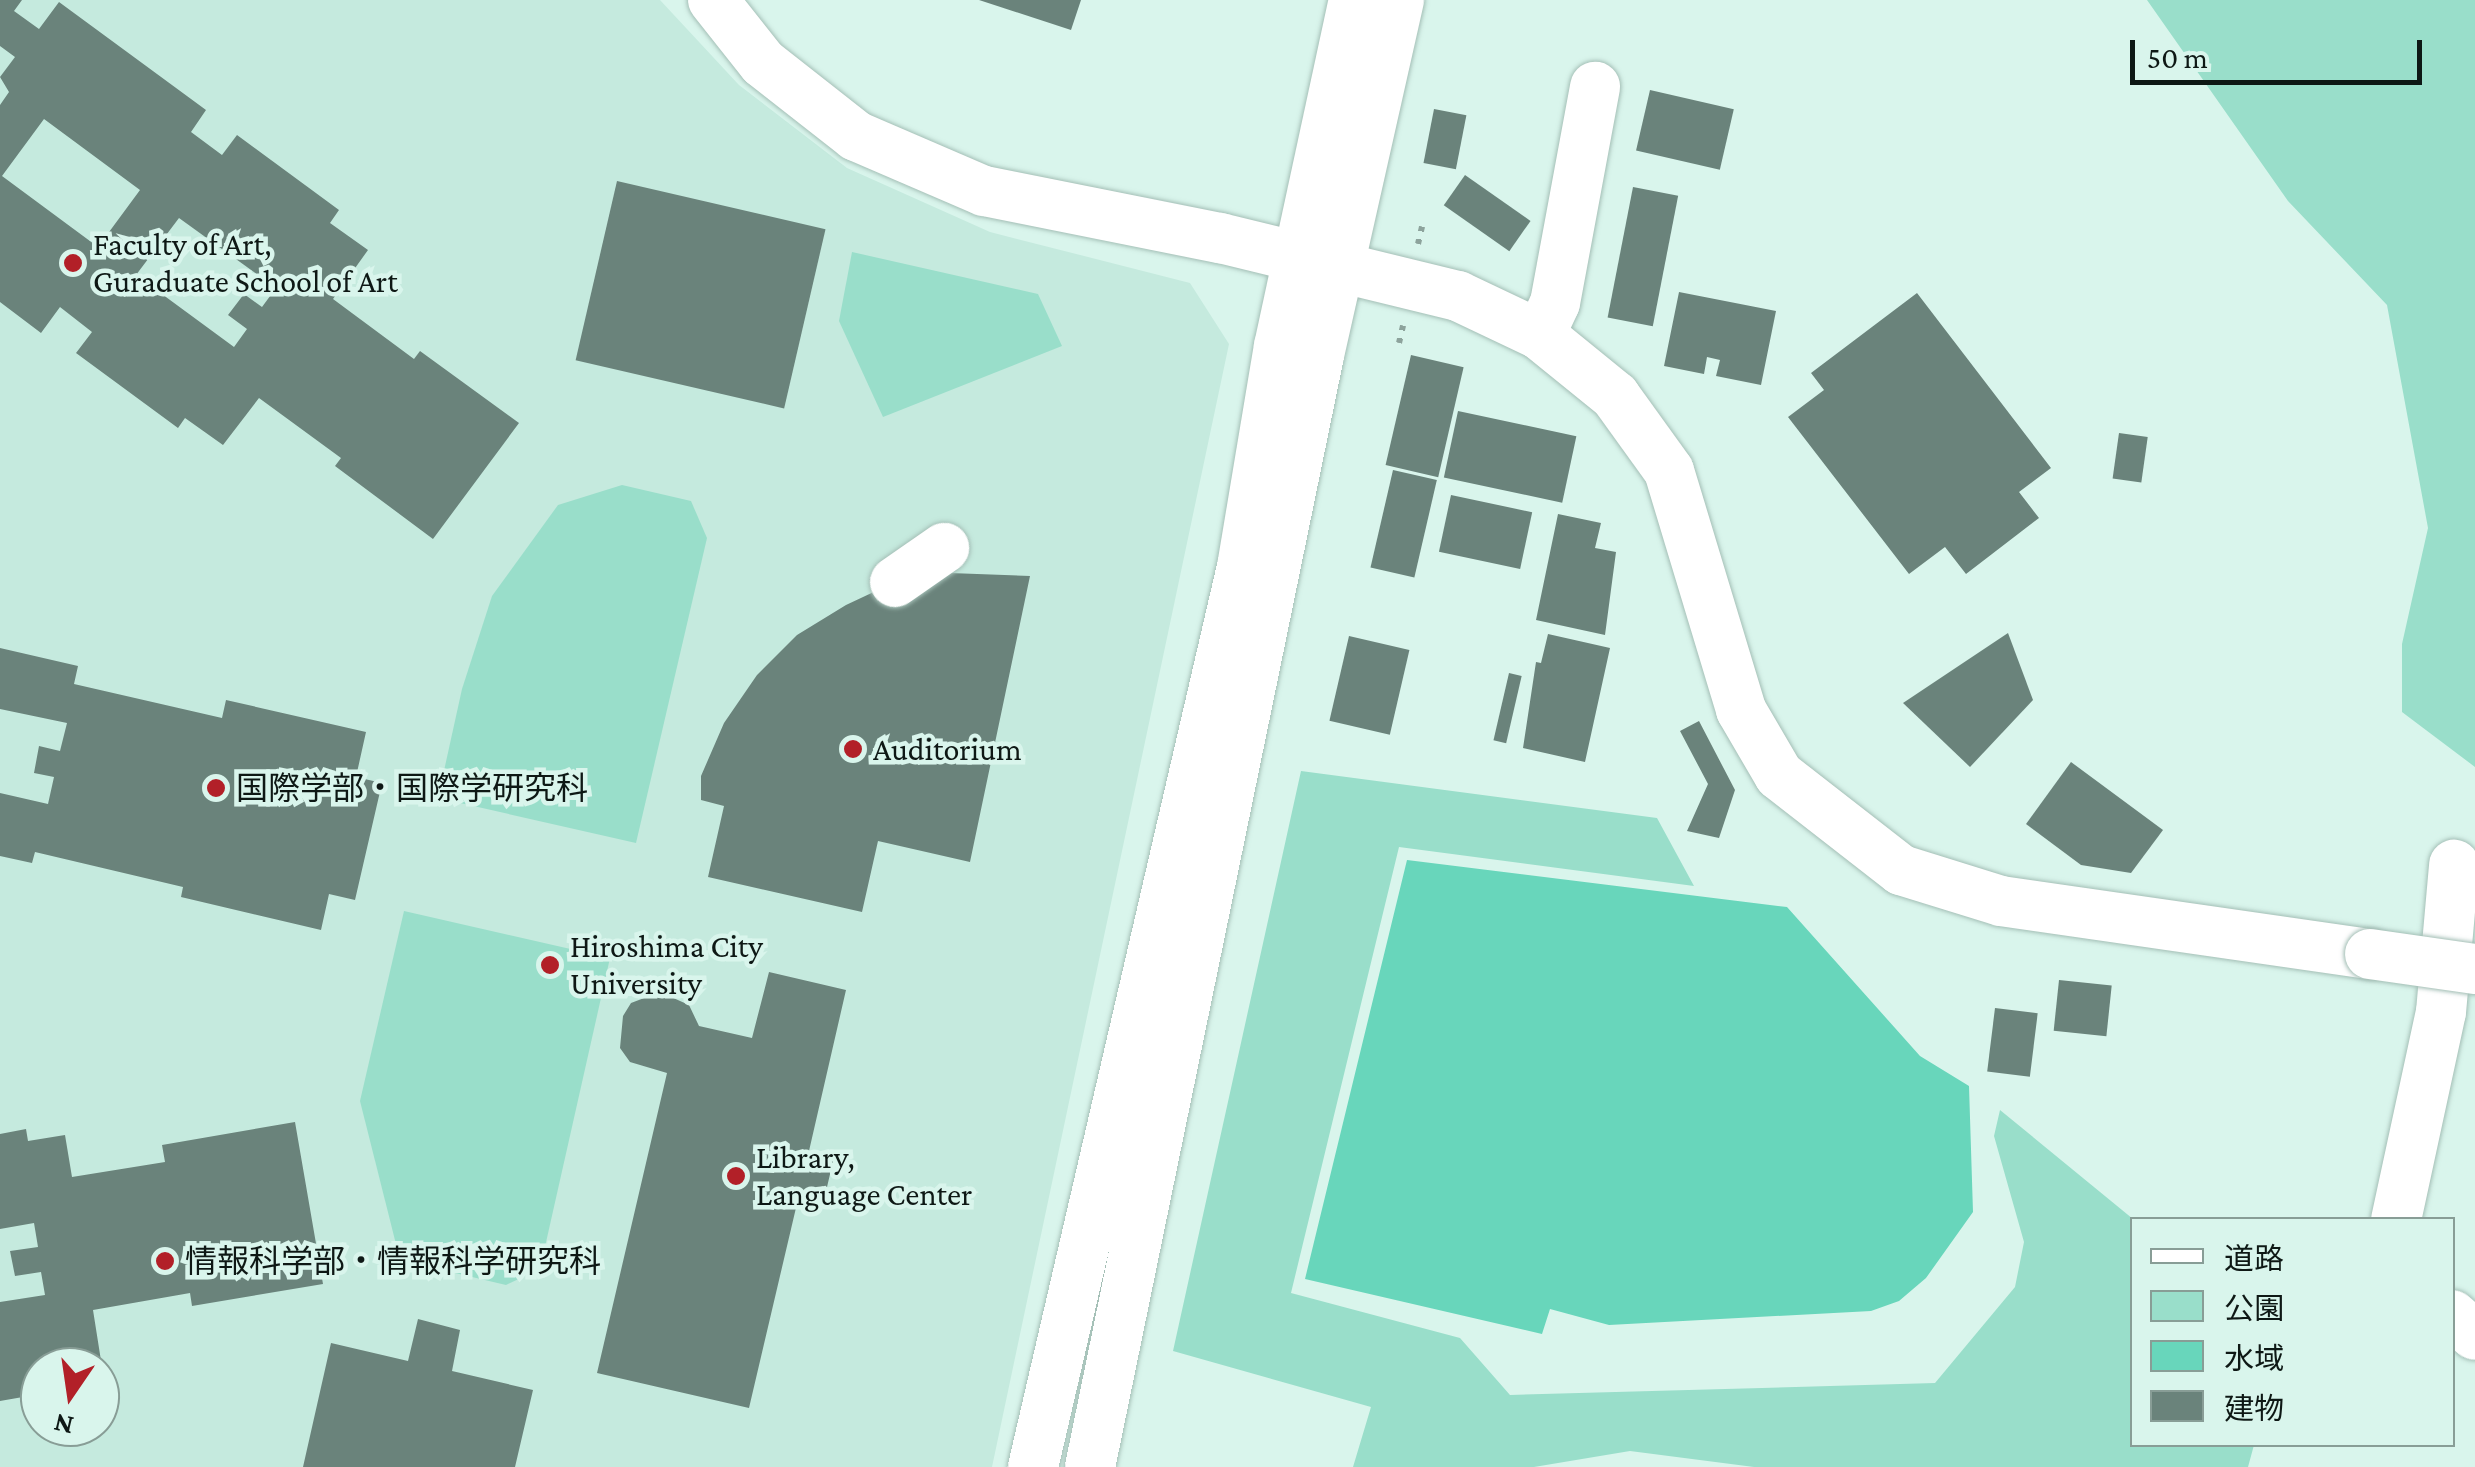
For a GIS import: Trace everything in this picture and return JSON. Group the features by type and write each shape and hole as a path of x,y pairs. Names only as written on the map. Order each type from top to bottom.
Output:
{"street":[{"path":"713,0 763,63 856,136 984,191 1458,296 1540,335 1615,396 1669,471 1741,710 1780,775 1839,827 1901,870 2001,901 2475,969"},
{"path":"1090,1467 1320,263 1354,0"},
{"path":"1034,1467 1242,567 1320,263 1399,0"},
{"path":"1540,335 1555,303 1595,87"},
{"path":"895,582 944,548"},
{"path":"2397,1217 2441,1012 2454,866"},
{"path":"2455,1318 2475,1335"}],"shaded area":[{"name":"Hiroshima City University","path":"0,0 660,0 739,85 847,168 990,232 1190,283 1229,344 992,1467 0,1467"}],"green space":[{"path":"2147,0 2475,0 2475,767 2402,712 2402,644 2428,528 2387,305 2288,201"},
{"path":"852,252 1038,294 1062,346 883,417 839,321"},
{"path":"622,485 691,501 707,538 636,843 438,798 462,689 492,596 558,505"},
{"path":"1301,771 1657,818 1694,886 1399,847 1291,1293 1460,1338 1510,1395 1935,1383 2015,1287 2024,1242 1994,1136 2000,1110 2131,1217 2130,1447 2253,1447 2248,1467 1754,1467 1630,1451 1534,1467 1353,1467 1371,1407 1173,1351"},
{"path":"404,911 610,958 540,1269 506,1285 400,1260 360,1101"}],"water":[{"path":"1407,860 1787,907 1920,1056 1969,1086 1973,1212 1926,1278 1899,1301 1871,1311 1609,1325 1550,1309 1542,1334 1305,1279"}],"building":[{"name":"Faculty of Art, Guraduate School of Art","path":"0,0 22,0 14,11 39,29 59,2 206,110 191,132 222,155 237,135 339,210 330,223 368,250 333,299 414,359 420,351 519,423 433,539 335,466 341,458 259,398 223,445 185,418 178,428 76,353 92,332 60,307 41,333 0,302 0,105 9,92 0,77 15,57 0,46","holes":["44,119 140,190 98,247 2,176","179,218 276,288 262,307 244,294 228,315 247,329 234,347 136,275"]},
{"path":"979,0 1081,0 1071,30"},
{"path":"1650,90 1734,109 1720,170 1636,150"},
{"path":"1434,109 1466,115 1456,169 1424,163"},
{"path":"1465,175 1531,221 1509,251 1444,205"},
{"path":"617,181 826,229 784,408 576,360"},
{"path":"1633,187 1678,196 1653,326 1608,318"},
{"path":"1679,292 1776,311 1761,385 1716,376 1720,360 1707,357 1704,374 1664,366"},
{"path":"1917,293 2051,468 2019,492 2039,518 1966,574 1945,547 1909,574 1788,417 1824,390 1811,373"},
{"path":"1411,355 1464,367 1438,477 1386,465"},
{"path":"1458,411 1576,436 1562,503 1444,478"},
{"path":"2119,433 2148,437 2141,483 2113,479"},
{"path":"1393,470 1437,480 1414,578 1371,567"},
{"path":"1451,495 1532,512 1520,569 1439,552"},
{"path":"1558,514 1601,523 1595,548 1616,552 1605,635 1536,620"},
{"name":"Auditorium","path":"950,573 1030,576 970,862 878,841 862,912 708,877 724,806 701,800 701,776 724,723 757,675 797,635 846,605 895,582"},
{"path":"2008,633 2033,700 1970,767 1903,703"},
{"path":"1548,634 1610,648 1585,762 1523,748 1536,662 1541,663"},
{"path":"1349,636 1409,650 1390,735 1329,721"},
{"name":"国際学部・国際学研究科","path":"0,648 78,666 74,684 222,718 226,700 366,732 356,777 382,783 355,900 329,894 321,930 181,897 183,887 35,852 32,863 0,856 0,793 48,804 54,777 34,773 39,746 60,751 67,723 0,709"},
{"path":"1509,673 1522,676 1506,743 1493,740"},
{"path":"1699,721 1735,790 1719,838 1687,831 1708,784 1680,731"},
{"path":"2071,762 2163,830 2131,873 2081,865 2026,824"},
{"name":"Library, Language Center","path":"769,972 846,990 809,1151 834,1157 824,1200 799,1195 749,1408 597,1373 667,1073 630,1062 620,1048 623,1016 631,1003 660,992 689,1005 699,1026 752,1038"},
{"path":"2059,980 2112,986 2106,1036 2054,1031"},
{"path":"1995,1008 2038,1013 2030,1077 1987,1072"},
{"name":"情報科学部・情報科学研究科","path":"295,1122 323,1284 192,1306 190,1293 93,1310 99,1347 20,1347 20,1398 0,1401 0,1302 45,1295 41,1272 15,1276 10,1251 38,1247 34,1223 0,1229 0,1134 26,1129 28,1141 65,1135 72,1177 165,1162 162,1145"},
{"path":"418,1319 460,1330 452,1371 533,1390 515,1467 303,1467 331,1343 408,1361"}],"place":[{"name":"Faculty of Art, Guraduate School of Art","path":"73,263"},
{"name":"Auditorium","path":"853,749"},
{"name":"国際学部・国際学研究科","path":"216,788"},
{"name":"Hiroshima City University","path":"550,965"},
{"name":"Library, Language Center","path":"736,1176"},
{"name":"情報科学部・情報科学研究科","path":"165,1261"}]}
